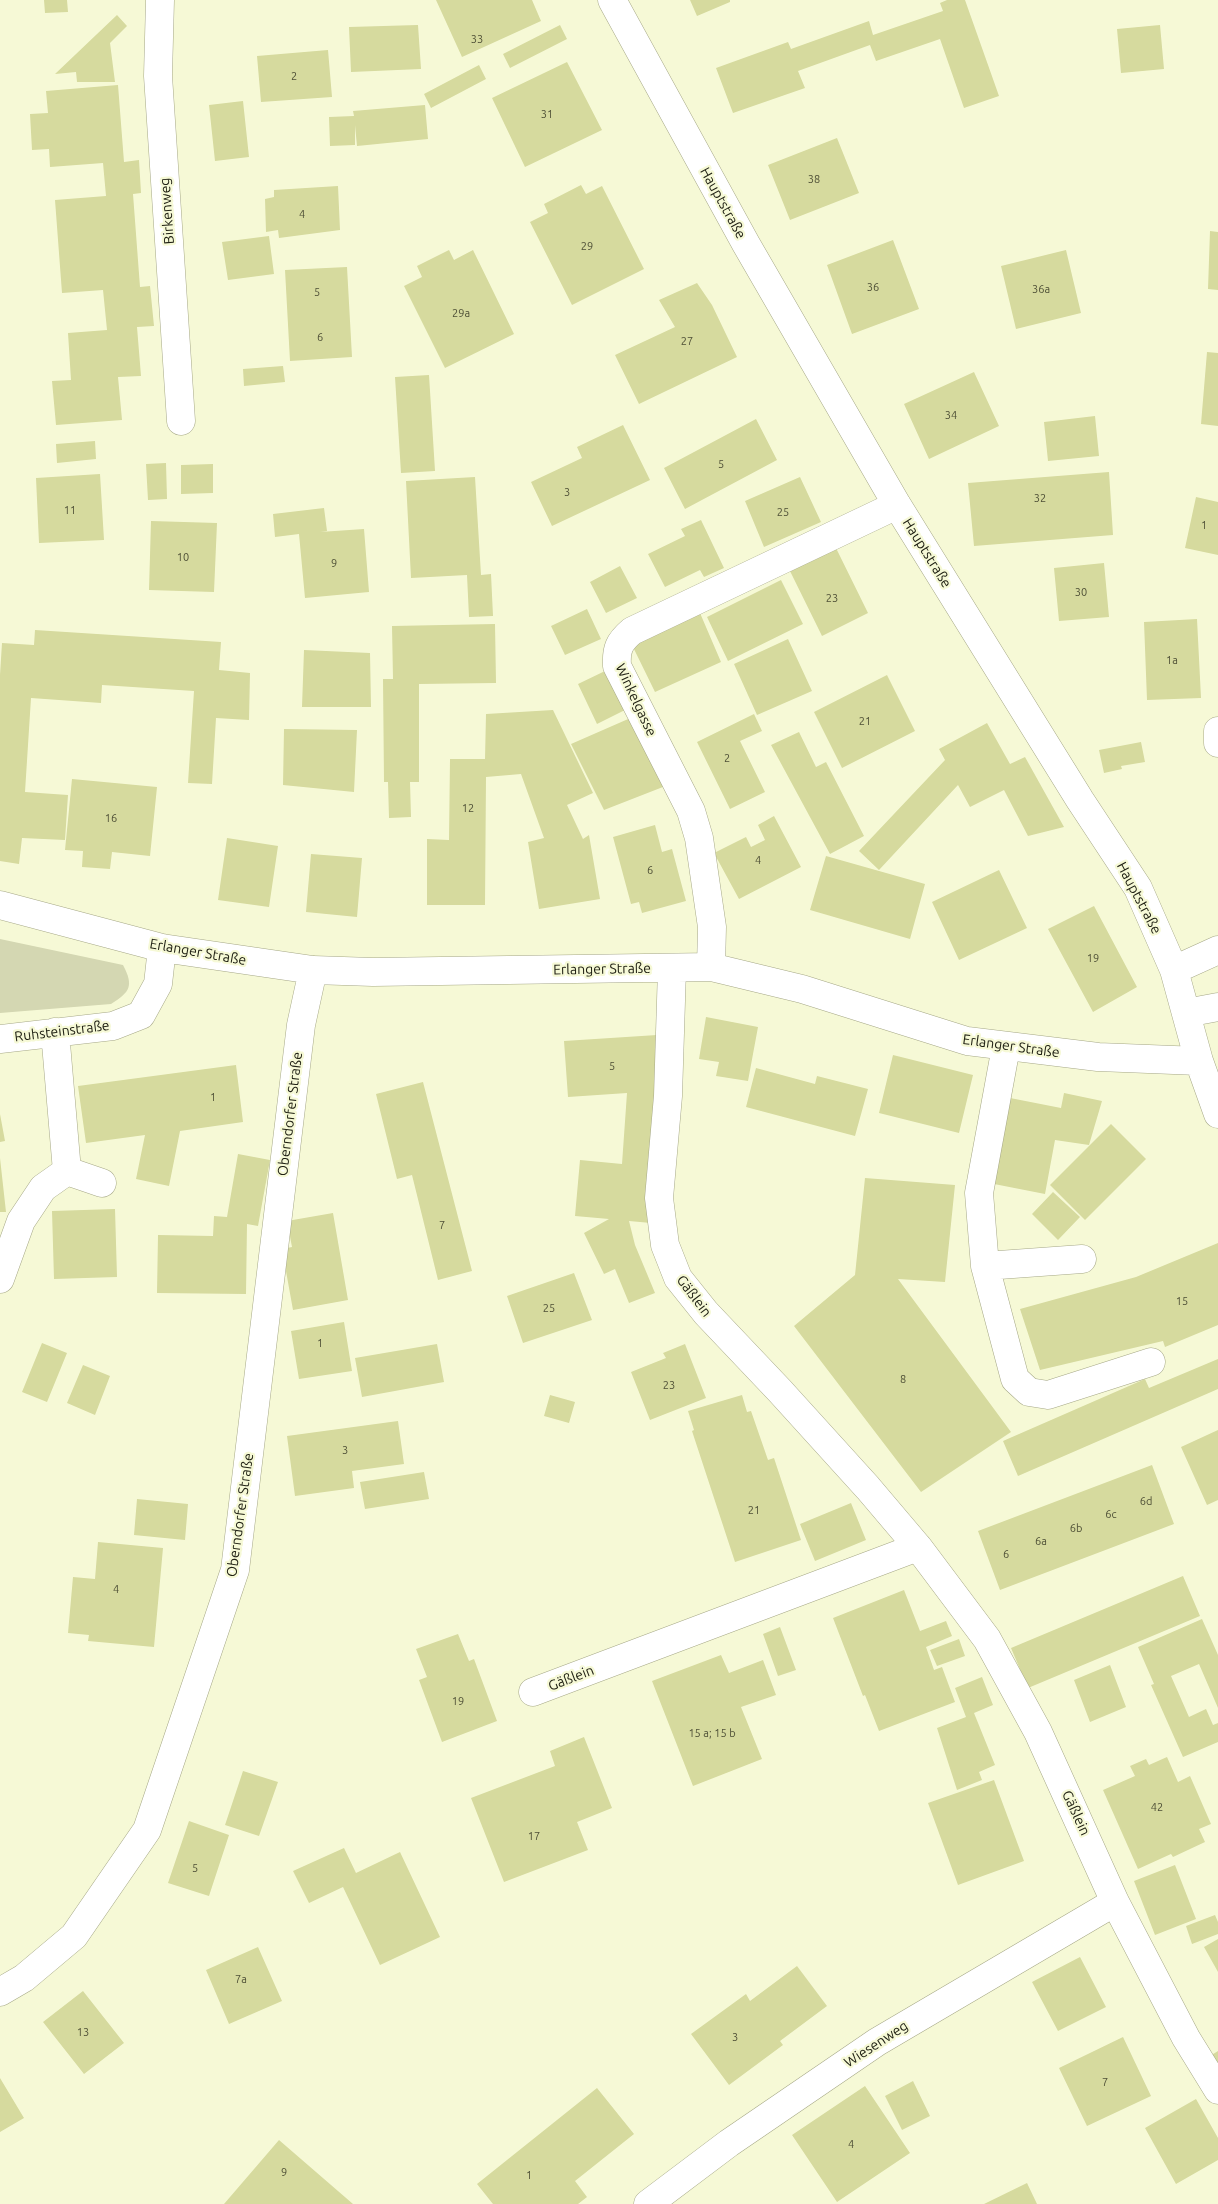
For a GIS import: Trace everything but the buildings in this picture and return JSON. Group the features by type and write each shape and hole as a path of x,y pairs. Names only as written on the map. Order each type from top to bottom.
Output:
{"street":[{"name":"Birkenweg","path":"160,0 158,76 181,421"},
{"name":"Hauptstraße","path":"612,0 746,244 897,506 1080,800 1138,888 1174,970 1199,1061 1218,1114"},
{"name":"Winkelgasse","path":"711,967 712,927 699,838 691,811 617,666 616,652 620,641 632,631 897,506"},
{"path":"1218,731 1218,743"},
{"name":"Erlanger Straße","path":"0,904 162,948 312,970 373,972 711,967 802,989 967,1041 1098,1057 1199,1061"},
{"name":"Ruhsteinstraße","path":"0,1039 113,1026 141,1015 158,984 162,948"},
{"path":"1174,970 1218,950"},
{"name":"Gäßlein","path":"672,969 668,1096 659,1198 665,1245 678,1278 706,1313 799,1412 918,1547 987,1640 1034,1724 1080,1819 1116,1902 1186,2038 1218,2090"},
{"name":"Oberndorfer Straße","path":"0,1992 24,1978 74,1936 147,1830 235,1570 301,1025 312,970"},
{"path":"1186,1013 1218,1008"},
{"path":"55,1032 67,1171"},
{"path":"1006,1047 979,1193 985,1266 1015,1379 1030,1392 1048,1395 1151,1362"},
{"path":"67,1171 102,1183"},
{"path":"0,1279 21,1221 43,1188 67,1171"},
{"path":"985,1266 1082,1259"},
{"name":"Gäßlein","path":"533,1692 918,1547"},
{"name":"Wiesenweg","path":"648,2204 729,2143 877,2042 1116,1902"}],"green space":[{"path":"0,939 123,965 128,978 128,988 122,996 111,1004 0,1013"}]}
